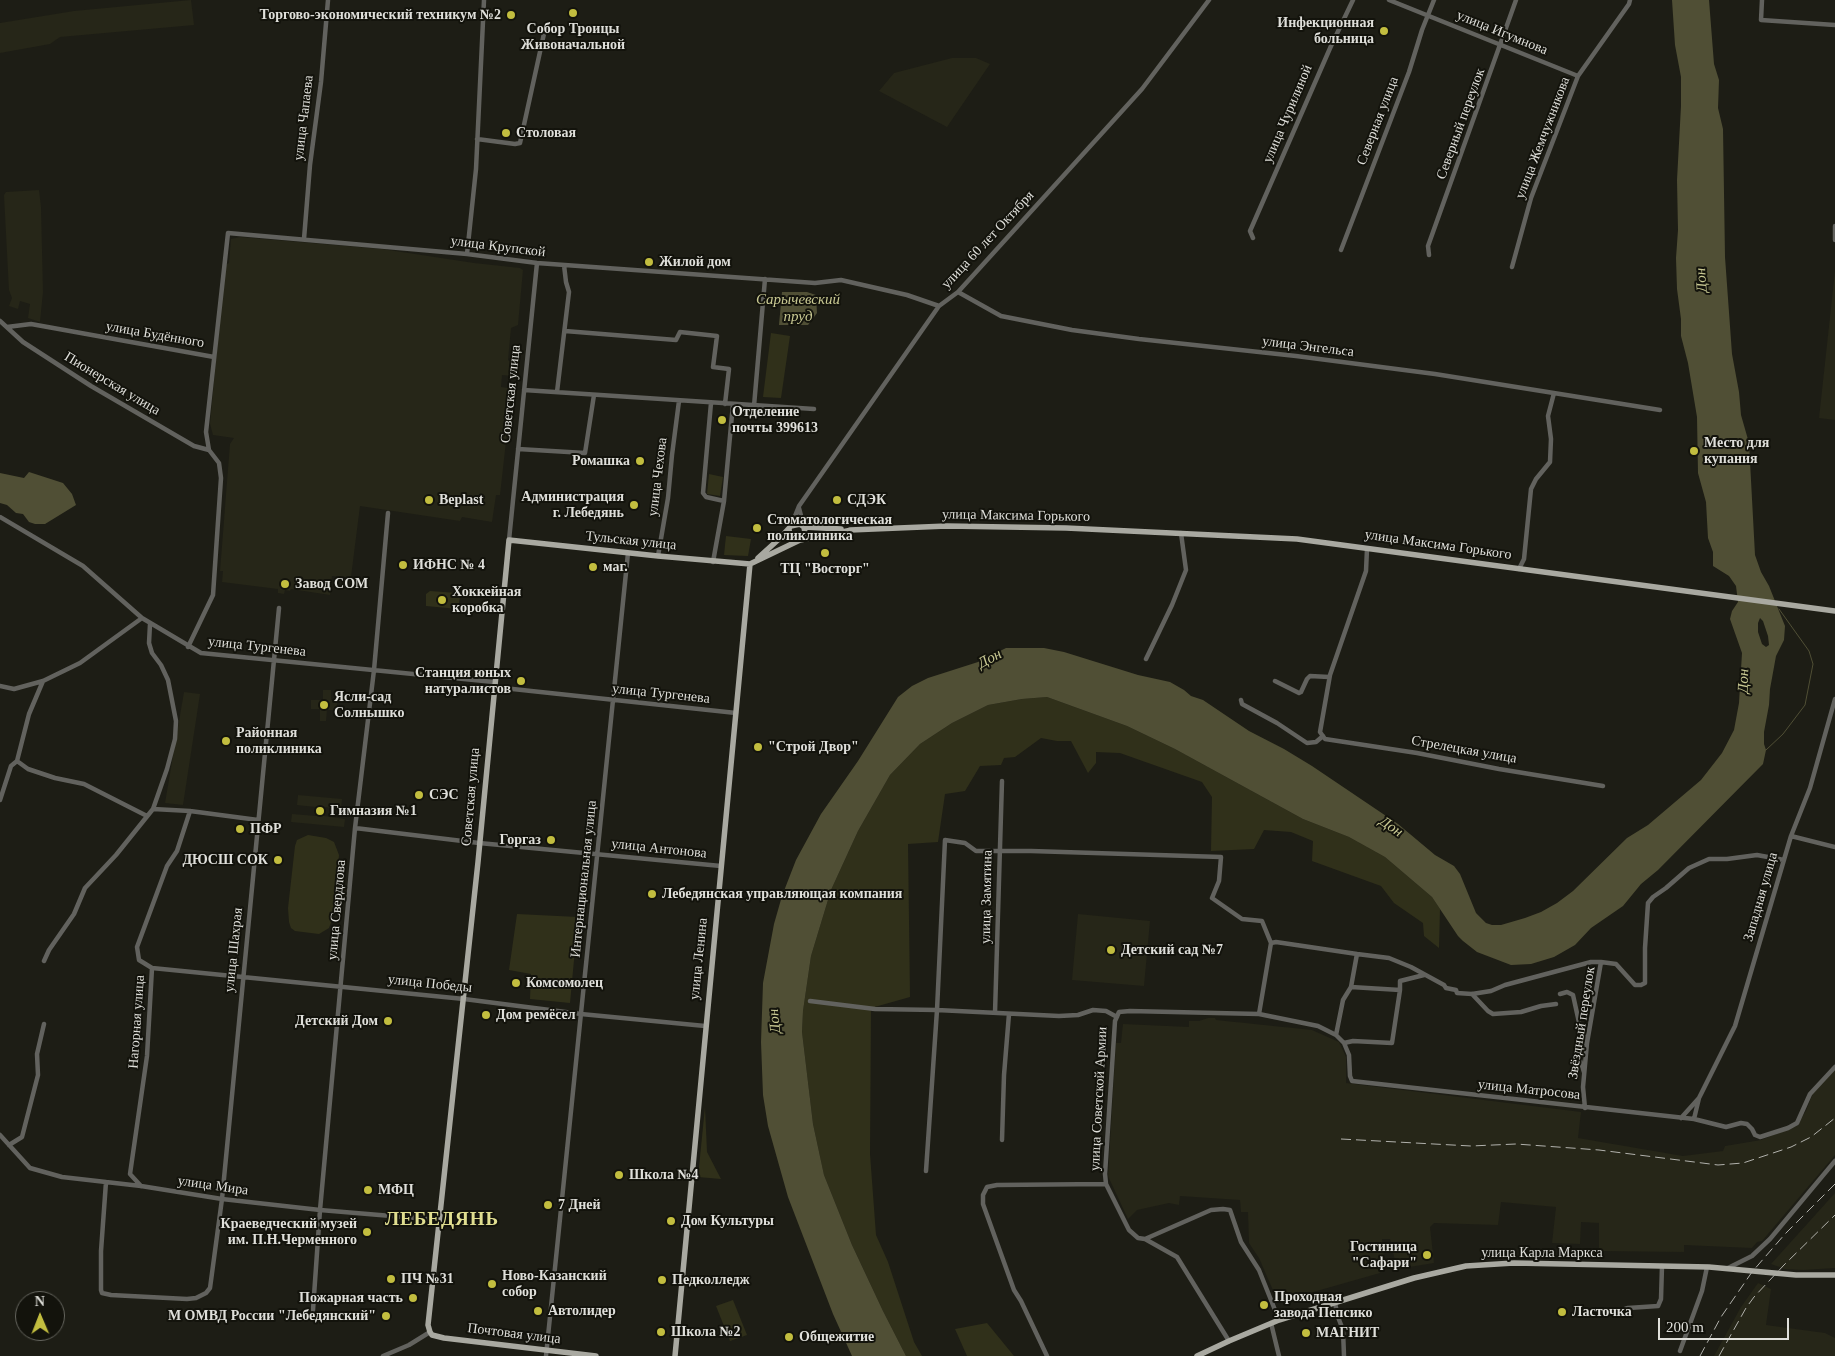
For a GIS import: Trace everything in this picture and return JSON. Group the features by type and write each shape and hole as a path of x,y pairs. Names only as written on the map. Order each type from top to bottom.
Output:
{"main road":[{"path":"750,564 790,528 798,524 804,528 804,535 800,540 792,538 789,534 790,528"},
{"name":"улица Максима Горького","path":"804,528 852,530 956,526 1066,528 1297,539 1835,611"},
{"name":"улица Максима Горького","path":"800,540 852,530"},
{"name":"Тульская улица","path":"509,540 713,562 750,564 800,540"},
{"name":"Советская улица","path":"430,1332 429,1318 464,999 509,540"},
{"name":"улица Ленина","path":"675,1356 750,564"},
{"name":"улица Карла Маркса","path":"1197,1356 1279,1320 1420,1276 1466,1266 1514,1263 1707,1267 1796,1275 1835,1275"},
{"name":"Почтовая улица","path":"430,1332 432,1335 444,1338 546,1353 596,1356"}],"street":[{"name":"улица Чапаева","path":"304,239 328,0"},
{"path":"467,254 476,169 484,0"},
{"name":"улица 60 лет Октября","path":"790,528 799,506 939,306 958,292 1142,89 1209,0"},
{"name":"улица Чурилиной","path":"1253,238 1250,231 1330,46 1352,0"},
{"name":"улица Игумнова","path":"1389,0 1578,76"},
{"name":"Северная улица","path":"1341,250 1409,72 1434,0"},
{"name":"Северный переулок","path":"1430,255 1428,246 1516,0"},
{"name":"улица Жемчужникова","path":"1512,267 1531,198 1578,76 1630,0"},
{"path":"1762,0 1761,20 1835,25"},
{"path":"477,139 520,143 545,29"},
{"path":"1835,226 1835,240"},
{"name":"улица Крупской","path":"228,233 467,254 537,263 815,283 841,280 907,295 939,306"},
{"name":"улица Будённого","path":"8,327 31,324 214,357 228,233"},
{"name":"Советская улица","path":"509,540 537,263"},
{"path":"557,392 570,292 566,282 564,265"},
{"path":"754,406 766,279"},
{"name":"улица Энгельса","path":"958,292 1001,316 1072,330 1435,374 1660,410"},
{"path":"0,321 8,327"},
{"name":"Пионерская улица","path":"8,327 23,342 91,386 194,446 209,450"},
{"path":"565,331 676,340 680,332 717,336 713,367 729,369 725,404"},
{"path":"188,647 213,595 221,478 219,463 209,450 206,432 214,357"},
{"path":"524,390 814,409"},
{"path":"1520,569 1524,559 1532,489 1536,479 1550,462 1551,439 1548,416 1554,393"},
{"path":"518,449 585,453 594,395"},
{"name":"улица Чехова","path":"658,556 668,498 679,400"},
{"path":"711,403 703,493 706,497 724,500"},
{"path":"713,562 724,500 733,404"},
{"path":"799,506 804,528"},
{"name":"улица Свердлова","path":"313,1310 320,1210 355,828 374,670 388,514"},
{"name":"улица Тургенева","path":"0,517 83,566 150,624 201,653 374,670 494,684 613,701 736,713"},
{"path":"1146,659 1172,605 1186,570 1181,533"},
{"path":"1323,736 1320,732 1329,677 1366,571 1367,548"},
{"name":"Интернациональная улица","path":"546,1353 628,553"},
{"name":"улица Шахрая","path":"106,1182 101,1251 102,1293 111,1296 187,1299 206,1293 210,1288 222,1199 279,608"},
{"path":"0,686 14,689 43,681 80,663 142,618"},
{"path":"44,961 48,950 74,914 85,888 116,855 153,809 175,739 176,721 168,680 161,665 152,653 149,643 150,624"},
{"path":"1275,681 1299,693 1310,676 1329,677"},
{"path":"0,800 11,766 17,761 29,714 43,681"},
{"name":"Западная улица","path":"1699,1098 1735,1026 1791,836 1810,788 1835,699"},
{"name":"Стрелецкая улица","path":"1241,700 1242,704 1307,743 1316,742 1323,736 1325,739 1417,753 1603,786"},
{"path":"17,761 28,769 84,784 147,816"},
{"name":"улица Замятина","path":"995,1013 1002,781"},
{"path":"153,809 190,811 258,820"},
{"name":"Нагорная улица","path":"141,1186 130,1174 147,1056 152,968 139,960 138,947 166,866 177,851 190,811"},
{"name":"улица Антонова","path":"355,828 480,843 721,866"},
{"path":"1791,836 1835,847"},
{"path":"926,1171 937,1010 944,840 964,844 976,851 1221,857 1220,881 1212,898 1242,919 1262,922 1271,943 1260,1014"},
{"name":"Звёздный переулок","path":"1585,1108 1584,1073 1601,962 1616,964 1635,985 1645,983 1648,903 1689,868 1709,859 1726,859 1757,854 1784,860"},
{"path":"1271,943 1276,942 1389,958 1411,967 1444,985 1446,988 1456,990 1457,993 1472,994 1491,991 1505,985 1590,962 1601,962"},
{"path":"1336,1035 1344,1000 1351,987 1357,954"},
{"name":"улица Победы","path":"152,968 464,999 581,1014 706,1026"},
{"path":"1344,1043 1353,1041 1392,1043 1400,981 1424,975"},
{"path":"1351,987 1400,990"},
{"path":"1560,994 1566,992 1573,995 1587,1048"},
{"path":"1472,994 1493,1014 1521,1012 1556,1004"},
{"path":"810,1001 875,1009 1059,1016 1093,1010 1106,1011 1117,1017"},
{"name":"улица Советской Армии","path":"1228,1341 1176,1257 1145,1239 1138,1238 1129,1230 1106,1184 1105,1174 1114,1030 1117,1017 1119,1012 1260,1014 1318,1026 1336,1035 1344,1043"},
{"path":"1002,1140 1004,1075 1009,1014"},
{"path":"9,1145 22,1137 38,1075 37,1054 44,1024"},
{"path":"1580,1024 1578,1046 1584,1073"},
{"name":"улица Матросова","path":"1344,1043 1349,1055 1352,1081 1681,1118 1726,1127 1741,1123 1747,1124 1755,1136 1760,1137 1788,1128 1797,1122 1810,1094 1835,1067"},
{"path":"1681,1118 1699,1098"},
{"path":"1694,1120 1699,1098"},
{"name":"улица Мира","path":"0,1135 30,1168 62,1177 141,1186 222,1199 320,1210 439,1220"},
{"path":"1728,1268 1752,1256 1770,1239 1835,1161"},
{"path":"1047,1356 1014,1290 983,1204 983,1195 988,1187 997,1185 1106,1184"},
{"path":"1145,1239 1211,1210 1230,1210 1241,1242 1259,1270 1279,1320"},
{"path":"1623,1313 1625,1309 1658,1306 1662,1299 1662,1266"},
{"path":"1678,1354 1702,1291 1707,1267"},
{"path":"1335,1303 1343,1330 1344,1356"},
{"path":"1271,1323 1279,1356"},
{"path":"383,1356 410,1345 430,1332"}],"shaded area":[{"path":"191,0 194,25 60,37 50,44 0,53 0,23 74,11"},
{"path":"952,58 976,58 990,64 947,127 879,91 894,73"},
{"path":"39,190 43,292 40,322 28,318 30,304 20,301 18,309 9,306 12,298 9,290 4,195 6,192"},
{"path":"240,237 382,249 520,268 523,270 518,325 511,328 508,360 514,366 513,376 502,375 501,387 508,388 505,414 509,415 500,495 496,495 492,522 462,517 460,521 360,506 351,577 332,576 330,595 291,589 290,591 285,590 284,594 278,593 278,589 222,582 223,571 220,571 230,444 234,438 213,435 210,424 225,265 229,263 231,239"},
{"path":"1835,271 1835,420 1819,418"},
{"path":"771,333 790,336 781,398 763,397"},
{"path":"709,474 723,477 720,496 707,494"},
{"path":"726,536 751,539 748,556 724,555"},
{"name":"Хоккейная коробка","path":"430,591 457,593 460,597 458,609 426,606 426,594"},
{"name":"Ясли-сад Солнышко","path":"323,690 331,690 331,700 337,700 337,710 327,710 326,721 320,721 320,709 311,709 311,700 323,700"},
{"path":"184,692 200,694 183,805 165,803"},
{"path":"1047,697 1127,726 1175,749 1303,819 1349,837 1385,857 1432,897 1440,909 1439,948 1424,936 1423,923 1394,903 1381,886 1312,861 1313,841 1291,832 1264,830 1254,849 1211,851 1212,797 1202,782 1120,753 1096,752 1096,763 1088,773 1071,741 1041,738 1015,757 1004,758 1001,765 980,766 965,791 945,794 938,842 908,844 910,997 871,1008 870,1154 876,1235 888,1262 914,1342 922,1356 906,1356 852,1245 824,1175 813,1124 802,1032 811,956 831,890 858,831 890,775 920,744 952,723 988,705"},
{"name":"Гимназия №1","path":"298,795 342,799 341,809 325,807 324,816 345,819 344,827 291,822 292,814 316,816 316,807 297,805"},
{"path":"308,835 326,838 334,842 339,855 334,914 329,928 319,934 295,931 291,928 289,922 288,908 295,846 297,840"},
{"path":"517,914 578,917 570,1003 530,999 531,974 509,970"},
{"name":"Детский сад №7","path":"1078,914 1150,921 1144,986 1072,980"},
{"path":"1208,1018 1312,1030 1339,1042 1346,1057 1346,1083 1581,1112 1578,1138 1683,1156 1723,1151 1725,1146 1761,1140 1796,1126 1806,1111 1813,1093 1835,1070 1835,1155 1762,1241 1757,1242 1752,1248 1684,1245 1684,1252 1599,1251 1599,1223 1581,1222 1580,1244 1552,1243 1556,1207 1501,1202 1498,1225 1434,1223 1430,1227 1434,1263 1397,1269 1390,1239 1382,1239 1384,1258 1377,1259 1380,1273 1278,1302 1259,1258 1249,1243 1248,1212 1241,1212 1240,1200 1180,1196 1179,1205 1169,1203 1137,1210 1128,1219 1108,1176 1116,1043 1121,1043 1123,1024 1189,1027 1189,1021 1199,1021"},
{"path":"705,1107 707,1152 721,1179 698,1177"},
{"path":"1835,1193 1835,1268 1785,1269 1771,1264"},
{"path":"1758,1283 1771,1289 1766,1325 1825,1333 1835,1338 1835,1356 1714,1356 1741,1307"},
{"path":"733,1300 747,1335 730,1341 716,1306"},
{"path":"987,1323 1014,1356 967,1356 955,1329"}],"water":[{"name":"Дон","path":"1672,0 1709,0 1714,64 1719,80 1718,108 1723,129 1725,257 1732,354 1741,415 1749,443 1755,555 1785,626 1784,640 1776,656 1770,689 1764,732 1766,750 1763,764 1658,870 1641,884 1623,906 1591,928 1575,945 1554,957 1531,964 1511,965 1477,952 1463,941 1432,897 1385,857 1349,837 1303,819 1175,749 1127,726 1047,697 988,705 952,723 920,744 890,775 858,831 831,890 811,956 802,1032 813,1124 824,1175 852,1245 906,1356 852,1356 833,1314 788,1197 768,1126 763,1095 761,1042 763,983 774,924 782,896 796,860 821,814 858,761 898,697 912,686 928,678 978,662 1006,648 1044,648 1064,652 1138,675 1170,682 1191,696 1203,700 1249,731 1312,766 1398,824 1435,855 1454,866 1460,874 1476,913 1486,923 1492,925 1501,925 1525,918 1557,903 1573,891 1627,838 1648,825 1701,780 1722,753 1734,730 1739,703 1742,653 1730,619 1732,611 1738,602 1736,586 1729,576 1713,566 1713,552 1708,538 1706,502 1698,473 1697,417 1688,363 1681,336 1676,258 1681,77 1675,45","holes":["1760,618 1763,621 1768,636 1769,645 1766,647 1762,644 1758,632"]},
{"name":"Сарычевский пруд","path":"782,292 807,292 816,295 817,313 808,325 779,325"},
{"path":"29,472 63,483 72,494 76,505 45,524 35,524 29,522 23,514 16,513 7,505 0,503 0,473 24,478"}],"waterway":[{"path":"1766,750 1783,734 1805,705 1813,664 1809,651 1779,609"}],"railway":[{"path":"1341,1139 1471,1146 1516,1144 1599,1150 1718,1165 1743,1163 1791,1147 1811,1137 1835,1118"},
{"path":"1700,1356 1721,1317 1752,1272 1785,1234 1835,1184"},
{"path":"1719,1356 1754,1297 1835,1215"}],"place":[{"name":"Собор Троицы Живоначальной","path":"573,13"},
{"name":"Торгово-экономический техникум №2","path":"511,15"},
{"name":"Инфекционная больница","path":"1384,31"},
{"name":"Столовая","path":"506,133"},
{"name":"Жилой дом","path":"649,262"},
{"name":"Отделение почты 399613","path":"722,420"},
{"name":"Место для купания","path":"1694,451"},
{"name":"Ромашка","path":"640,461"},
{"name":"Beplast","path":"429,500"},
{"name":"СДЭК","path":"837,500"},
{"name":"Администрация г. Лебедянь","path":"634,505"},
{"name":"Стоматологическая поликлиника","path":"757,528"},
{"name":"ТЦ \"Восторг\"","path":"825,553"},
{"name":"ИФНС № 4","path":"403,565"},
{"name":"маг.","path":"593,567"},
{"name":"Завод СОМ","path":"285,584"},
{"name":"Хоккейная коробка","path":"442,600"},
{"name":"Станция юных натуралистов","path":"521,681"},
{"name":"Ясли-сад Солнышко","path":"324,705"},
{"name":"Районная поликлиника","path":"226,741"},
{"name":"\"Строй Двор\"","path":"758,747"},
{"name":"СЭС","path":"419,795"},
{"name":"Гимназия №1","path":"320,811"},
{"name":"ПФР","path":"240,829"},
{"name":"Горгаз","path":"551,840"},
{"name":"ДЮСШ СОК","path":"278,860"},
{"name":"Лебедянская управляющая компания","path":"652,894"},
{"name":"Детский сад №7","path":"1111,950"},
{"name":"Комсомолец","path":"516,983"},
{"name":"Дом ремёсел","path":"486,1015"},
{"name":"Детский Дом","path":"388,1021"},
{"name":"Школа №4","path":"619,1175"},
{"name":"МФЦ","path":"368,1190"},
{"name":"7 Дней","path":"548,1205"},
{"name":"Дом Культуры","path":"671,1221"},
{"name":"Краеведческий музей им. П.Н.Черменного","path":"367,1232"},
{"name":"Гостиница \"Сафари\"","path":"1427,1255"},
{"name":"ПЧ №31","path":"391,1279"},
{"name":"Педколледж","path":"662,1280"},
{"name":"Ново-Казанский собор","path":"492,1284"},
{"name":"Пожарная часть","path":"413,1298"},
{"name":"Проходная завода Пепсико","path":"1264,1305"},
{"name":"Автолидер","path":"538,1311"},
{"name":"Ласточка","path":"1562,1312"},
{"name":"М ОМВД России \"Лебедянский\"","path":"386,1316"},
{"name":"Школа №2","path":"661,1332"},
{"name":"МАГНИТ","path":"1306,1333"},
{"name":"Общежитие","path":"789,1337"}],"district":[{"name":"ЛЕБЕДЯНЬ","path":"442,1220"}]}
